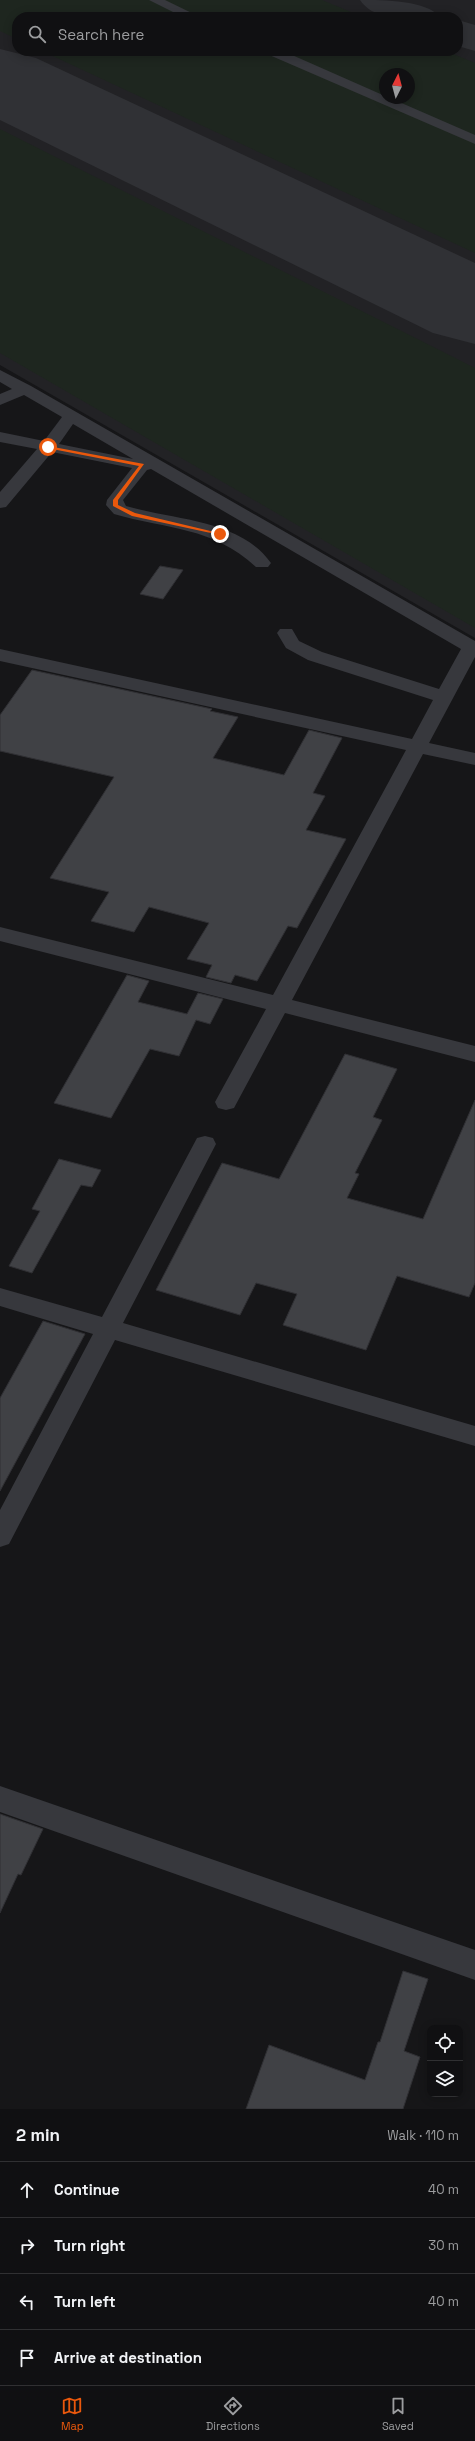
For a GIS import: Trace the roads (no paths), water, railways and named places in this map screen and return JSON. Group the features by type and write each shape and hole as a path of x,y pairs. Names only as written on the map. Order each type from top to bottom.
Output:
{"street":[{"path":"155,0 183,12"},
{"path":"283,56 475,140"},
{"path":"0,375 71,416 150,466 473,648 417,746 226,1102"},
{"path":"0,400 25,390"},
{"path":"0,504 48,447 71,416"},
{"path":"0,437 150,466"},
{"path":"150,466 115,500 115,505 120,510 220,534 241,544 262,563"},
{"path":"286,633 292,644 315,656 444,697"},
{"path":"0,655 475,759"},
{"path":"0,934 475,1054"},
{"path":"0,1536 110,1329 205,1144"},
{"path":"0,1297 475,1436"},
{"path":"0,1799 475,1965"}]}
